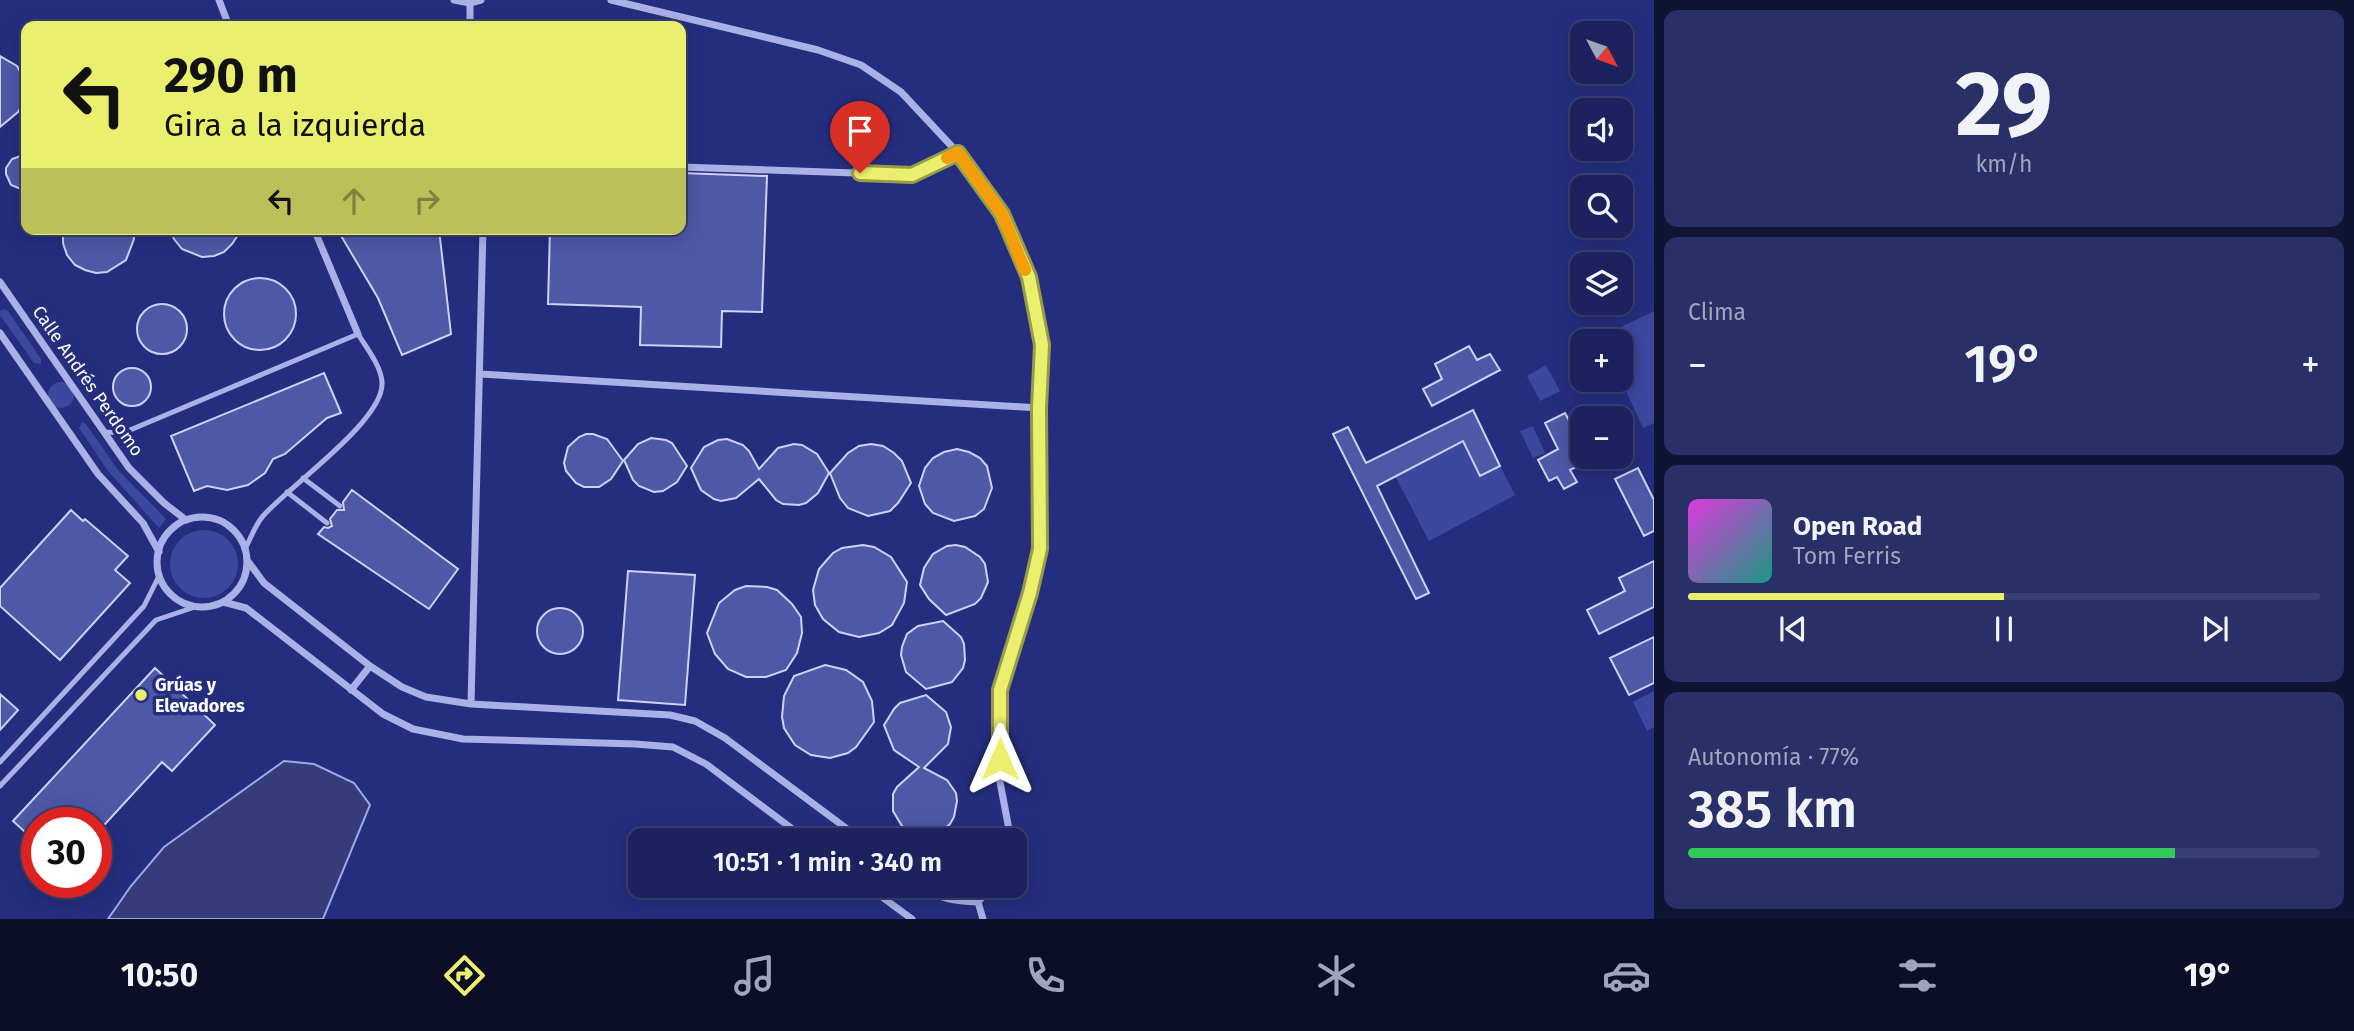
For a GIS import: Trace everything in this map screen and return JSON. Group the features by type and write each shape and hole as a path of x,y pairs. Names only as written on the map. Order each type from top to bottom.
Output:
{"street":[{"path":"219,0 227,21"},
{"path":"454,0 470,4 481,0"},
{"path":"611,0 818,50 861,65 901,92 958,153 1002,214 1029,277 1042,345 1039,408 1040,549 1030,593 1000,690 1000,782 1009,828"},
{"path":"470,4 470,21"},
{"path":"686,167 912,175 958,153"},
{"path":"317,235 358,334"},
{"path":"471,704 483,235"},
{"name":"Calle Andrés Perdomo","path":"0,282 129,468 164,503 186,520"},
{"path":"0,333 98,474 143,523 159,552"},
{"path":"480,374 1039,408"},
{"path":"201,517 215,519 229,526 239,536 245,549 247,560 242,584 223,602 210,607 195,607 173,596 159,576 159,552 164,538 174,527 186,520 201,517"},
{"path":"247,560 264,583 401,687 425,697 471,704 670,715 695,721 725,738 846,828"},
{"path":"223,602 246,608 383,714 413,729 463,739 673,747 706,764 791,828"},
{"path":"351,690 370,666"},
{"path":"883,898 912,919"},
{"path":"944,898 978,902"},
{"path":"978,902 982,898"},
{"path":"978,902 983,919"}],"lane":[{"path":"104,432 123,433 358,334 373,359 382,382 378,404 358,428 261,518 245,549"},
{"path":"303,478 340,506"},
{"path":"287,492 327,523"},
{"path":"0,762 144,606 159,576"},
{"path":"0,786 156,620 195,607"}],"shaded area":[{"path":"3,309 8,311 41,359 41,364 34,363 0,315"},
{"path":"1654,311 1654,423 1643,428 1626,392 1633,392 1633,329 1617,329"},
{"path":"1546,365 1560,391 1540,401 1527,376"},
{"path":"61,382 70,386 74,395 70,404 61,408 52,404 48,395 52,386"},
{"path":"82,422 118,470 166,519 159,528 108,471 79,428"},
{"path":"1533,426 1545,453 1533,458 1520,431"},
{"path":"1463,441 1480,476 1500,466 1515,495 1429,541 1395,476"},
{"path":"197,530 211,530 223,535 233,545 238,564 233,583 223,593 211,598 197,598 185,593 175,583 170,571 170,557 175,545 185,535"},
{"path":"1654,691 1654,727 1647,731 1633,702"}],"water":[{"path":"284,761 314,764 354,783 370,805 323,919 108,919 131,886 164,847"}],"building":[{"path":"0,56 17,66 21,73 21,106 0,127"},
{"path":"21,156 21,189 11,185 6,174 6,168 12,159"},
{"path":"686,173 767,176 762,312 722,311 721,347 640,345 641,307 548,304 550,235 686,235"},
{"path":"63,235 134,235 134,239 126,260 107,272 96,273 75,265 67,255"},
{"path":"172,235 238,235 224,252 202,257 182,249"},
{"path":"341,235 440,235 451,334 402,355 378,298"},
{"path":"260,278 280,284 290,294 296,314 290,334 280,344 260,350 240,344 230,334 224,314 230,294 240,284"},
{"path":"162,304 180,311 187,329 180,347 162,354 144,347 137,329 144,311"},
{"path":"1469,346 1477,360 1490,354 1500,370 1432,406 1423,389 1442,379 1435,364"},
{"path":"132,368 146,373 151,387 146,401 132,406 118,401 113,387 118,373"},
{"path":"324,373 341,413 327,418 285,454 273,459 265,473 248,485 227,490 207,486 194,491 171,436"},
{"path":"1473,410 1500,466 1480,476 1463,441 1377,486 1429,593 1416,599 1333,434 1348,427 1366,463"},
{"path":"1565,413 1570,422 1570,470 1577,482 1564,489 1557,477 1549,481 1538,460 1558,449 1545,423"},
{"path":"586,434 607,439 623,461 611,479 599,487 584,487 576,483 566,471 564,463 568,447"},
{"path":"651,438 672,443 687,466 677,482 663,491 654,492 639,486 633,480 624,460 638,444"},
{"path":"727,439 743,445 759,469 778,448 794,444 802,445 817,454 829,473 818,493 799,505 783,504 776,500 759,479 736,498 721,501 714,499 701,490 691,468 704,447"},
{"path":"859,446 883,446 894,453 902,461 911,483 890,511 868,516 848,508 840,498 830,473 848,453"},
{"path":"957,449 980,458 987,466 992,488 984,509 975,516 954,521 933,513 925,504 919,486 925,468 933,458"},
{"path":"1638,468 1654,500 1654,531 1644,536 1615,479"},
{"path":"352,490 458,569 429,609 318,534 324,527 332,526 330,519 337,510 344,510 343,502"},
{"path":"71,510 128,556 115,570 130,583 60,660 0,606 0,588"},
{"path":"863,545 874,547 891,557 907,582 904,603 892,625 879,633 859,637 839,632 823,619 815,605 813,590 819,569 833,553 842,548"},
{"path":"947,546 965,547 980,557 985,564 988,582 981,598 975,604 946,615 929,599 920,585 924,568 933,554"},
{"path":"1654,561 1654,607 1599,634 1587,610 1625,591 1619,578"},
{"path":"628,571 695,575 685,705 618,700"},
{"path":"746,586 777,590 801,617 802,633 797,653 786,670 766,677 746,677 728,669 715,654 707,633 719,603 735,590"},
{"path":"560,608 577,614 583,631 577,648 560,654 543,648 537,631 543,614"},
{"path":"943,621 961,637 964,644 963,668 952,682 926,689 906,672 901,655 902,647 907,634 918,626"},
{"path":"1654,637 1654,683 1629,695 1610,658"},
{"path":"825,665 846,670 863,682 872,701 874,722 856,747 848,753 830,758 811,755 795,745 784,728 782,717 784,696 794,676"},
{"path":"155,668 215,725 172,771 162,762 112,817 112,807 26,807"},
{"path":"0,694 18,710 0,730"},
{"path":"926,695 946,712 951,727 948,744 924,768 947,780 956,793 954,817 945,828 904,828 893,811 893,794 897,787 919,767 894,750 884,725 900,703"},
{"path":"21,812 21,828 13,821"}],"slow traffic":[{"path":"947,158 958,153 1002,214 1025,270"}],"place":[{"name":"Grúas y Elevadores","path":"141,695"}],"route":[{"path":"860,173 912,175 958,153 1002,214 1029,277 1042,345 1039,408 1040,549 1030,593 1000,690 1000,759"}]}
